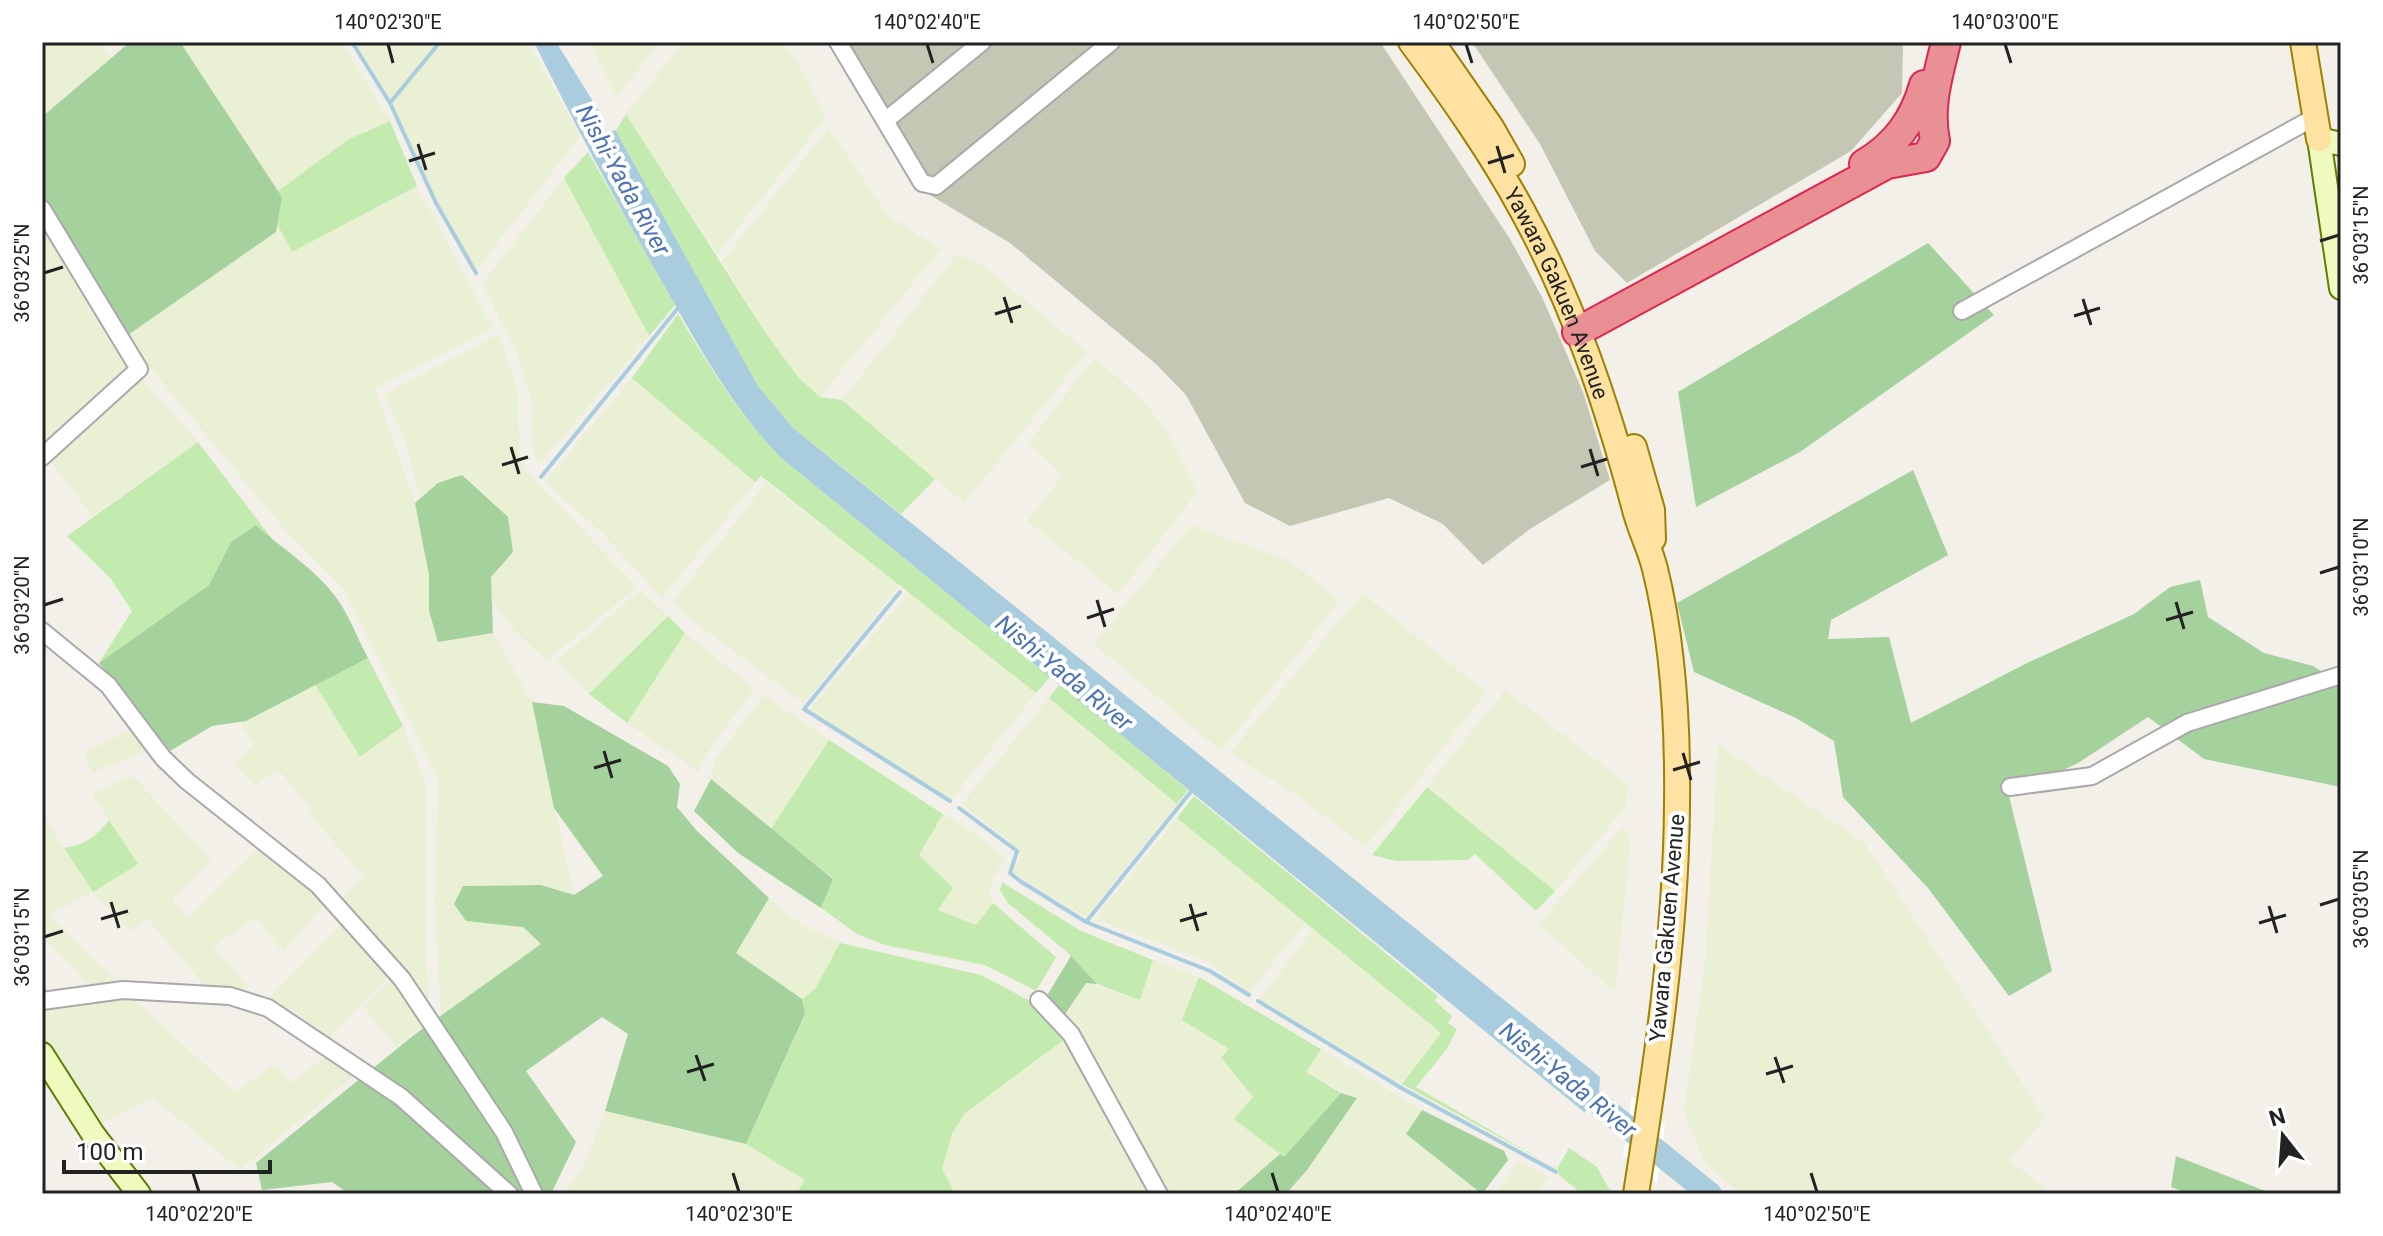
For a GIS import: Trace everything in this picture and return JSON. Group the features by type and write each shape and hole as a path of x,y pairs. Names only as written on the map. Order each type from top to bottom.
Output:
{"highway":[{"path":"1787,216 1820,189 1877,156 1898,138 1919,102 1935,42"},
{"path":"1585,328 1887,164 1908,158 1920,159 1931,153 1935,141 1931,129 1931,106 1946,42"}],"main road":[{"name":"Yawara Gakuen Avenue","path":"1411,42 1445,88 1522,210 1585,328 1620,399 1652,510 1654,566 1669,659 1677,805 1673,909 1636,1194"},
{"name":"Yawara Gakuen Avenue","path":"1432,42 1498,138 1565,263 1585,328"},
{"path":"2303,42 2325,133"}],"street":[{"path":"885,121 982,42"},
{"path":"844,44 922,183 936,186 1111,42"},
{"path":"1962,311 2325,133 2341,288"},
{"path":"42,209 139,369 42,457"},
{"path":"42,631 108,685 163,758 187,781 318,885 402,979 504,1132 534,1194"},
{"path":"2010,787 2092,776 2187,723 2341,675"},
{"path":"42,1001 139,991 230,996 268,1008 401,1097 509,1194"},
{"path":"1039,1000 1071,1034 1159,1194"},
{"path":"42,1054 93,1134 139,1194"}],"shaded area":[{"path":"42,42 99,42 111,58 42,117"},
{"path":"180,42 342,42 390,121 366,130 278,191"},
{"path":"356,42 528,42 580,136 476,271 416,163 394,106"},
{"path":"589,42 660,42 616,97"},
{"path":"684,42 781,42 799,65 826,118 717,254 626,114"},
{"path":"833,42 1380,42 1510,239 1542,297 1583,392 1610,480 1530,529 1483,565 1443,524 1389,498 1290,526 1245,503 1186,395 1156,364 1010,243 920,189"},
{"path":"1472,42 1903,42 1902,93 1851,151 1627,283 1595,251 1540,144"},
{"path":"829,128 887,215 941,249 820,397 799,378 765,332 722,261"},
{"path":"564,178 649,336 538,466 533,451 531,400 518,355 482,284"},
{"path":"417,186 493,328 375,389 415,503 429,575 429,611 439,641 493,633 532,702 574,895 541,885 466,921 523,927 541,944 441,1017 435,902 438,778 343,588 287,532 125,337 276,232 277,224 293,252"},
{"path":"42,221 128,363 127,376 42,446"},
{"path":"957,254 985,267 1087,352 964,503 842,400"},
{"path":"498,334 517,387 520,456 525,470 637,587 546,661 515,631 492,600 491,577 438,483 420,498 407,446 384,395"},
{"path":"1095,357 1147,405 1167,432 1198,491 1118,594 1027,521 1063,475 1028,443"},
{"path":"632,378 755,482 662,598 601,532 545,482"},
{"path":"141,379 198,442 92,516 49,458"},
{"path":"766,483 901,584 804,703 691,620 673,602"},
{"path":"1191,525 1292,562 1339,601 1221,751 1094,644"},
{"path":"641,590 668,616 589,694 556,661"},
{"path":"911,591 1036,693 951,800 836,731 810,709"},
{"path":"1362,593 1486,692 1366,847 1299,797 1230,753"},
{"path":"685,633 754,688 706,755 699,772 627,723"},
{"path":"314,683 360,757 403,726 426,785 425,945 430,1014 341,900 364,876 308,813 312,809 278,769 255,786 234,765 254,744 239,722"},
{"path":"1505,690 1628,784 1626,806 1555,891 1427,787"},
{"path":"764,695 829,740 771,829 711,779 716,758"},
{"path":"1049,698 1177,804 1086,917 1013,873 1020,857 1019,849 962,804"},
{"path":"134,728 147,750 92,773 84,753"},
{"path":"1718,745 1864,842 2045,1118 2009,1160 2051,1194 1742,1194 1705,1164 1684,1112 1705,963"},
{"path":"133,776 211,860 172,899 187,918 262,845 326,901 283,953 256,917 213,947 247,985 238,991 206,987 147,918 130,931 92,892 49,915 118,983 92,987 42,936 42,814 92,891 138,864 93,796 96,791"},
{"path":"943,814 980,837 1005,858 992,880 989,893 993,903 977,926 937,910 919,855"},
{"path":"1177,818 1306,923 1249,992 1204,960 1095,919"},
{"path":"1622,828 1628,832 1630,846 1615,993 1539,924"},
{"path":"769,898 799,923 840,943 815,989 802,999 736,952"},
{"path":"343,922 391,974 329,1038 292,1010 267,1000"},
{"path":"1313,929 1441,1033 1402,1084 1260,1000"},
{"path":"1153,960 1199,977 1182,1020 1230,1049 1221,1059 1253,1098 1235,1119 1280,1154 1234,1194 1166,1194 1063,1017 1086,983 1140,1000"},
{"path":"392,980 425,1023 396,1047 363,1006"},
{"path":"130,996 235,1092 275,1064 292,1083 328,1054 356,1074 240,1170 152,1097 98,1125 42,1037 42,1009"},
{"path":"1065,1039 1152,1194 955,1194 942,1169 952,1134 965,1113"},
{"path":"1321,1049 1422,1110 1406,1134 1482,1194 1286,1194 1307,1170 1357,1099 1306,1072"},
{"path":"605,1111 746,1144 806,1180 796,1194 564,1194 585,1164"},
{"path":"1518,1162 1549,1177 1536,1194 1495,1194"}],"green space":[{"path":"130,42 180,42 282,197 276,232 125,337 42,196 42,117"},
{"path":"626,114 765,332 799,378 820,397 842,400 935,479 901,514 793,428 758,386 615,132"},
{"path":"390,121 417,186 292,252 277,224 282,197 278,191 349,139"},
{"path":"588,152 675,305 649,336 564,178"},
{"path":"1928,243 1994,315 1800,452 1696,507 1678,392"},
{"path":"678,314 725,388 780,457 1050,677 1036,693 761,476 755,482 632,378"},
{"path":"198,442 276,544 256,525 231,542 209,585 99,663 132,611 110,578 67,536"},
{"path":"1913,470 1948,555 1831,620 1828,639 1889,637 1911,723 2029,662 2134,614 2170,587 2200,580 2208,617 2264,653 2313,666 2341,684 2341,787 2204,759 2148,717 2078,763 2009,796 2052,971 2009,996 1928,888 1843,797 1834,741 1796,718 1694,672 1677,603"},
{"path":"462,475 508,517 513,552 491,577 493,633 438,642 429,611 429,575 415,503 438,483"},
{"path":"256,525 307,567 335,596 368,658 246,721 212,726 170,751 99,663 209,585 231,542"},
{"path":"668,616 685,633 627,723 589,694"},
{"path":"368,658 403,726 360,757 314,683"},
{"path":"1060,684 1188,790 1177,804 1049,698"},
{"path":"532,702 564,706 668,766 680,784 677,807 697,831 769,898 736,953 802,999 805,1014 746,1144 605,1111 628,1034 602,1017 526,1071 576,1142 551,1194 349,1194 332,1182 262,1190 256,1163 414,1035 541,944 523,927 466,921 454,904 463,886 541,885 574,895 603,876 554,808"},
{"path":"829,740 943,814 919,855 953,888 938,910 976,925 993,903 1056,957 1036,991 985,965 885,945 857,934 821,908 833,878 771,829"},
{"path":"711,779 833,879 821,908 738,853 694,811"},
{"path":"1427,787 1555,891 1536,911 1475,854 1468,860 1396,861 1372,855"},
{"path":"1194,796 1438,996 1435,1001 1452,1016 1448,1023 1457,1029 1447,1049 1416,1087 1542,1160 1402,1084 1441,1033 1177,818"},
{"path":"109,820 138,864 93,892 64,848 90,839"},
{"path":"1002,882 1081,931 1153,960 1140,1000 1097,984 1067,952 1008,903 1000,890"},
{"path":"840,943 981,975 1036,1004 1065,1039 965,1113 952,1134 942,1169 955,1194 796,1194 805,1180 746,1144 805,1015 802,999 815,989"},
{"path":"1071,956 1097,984 1086,983 1063,1017 1045,999"},
{"path":"1199,977 1321,1049 1306,1072 1341,1093 1284,1157 1234,1119 1253,1097 1221,1058 1229,1049 1182,1020"},
{"path":"1341,1093 1357,1098 1307,1170 1286,1194 1234,1194 1280,1154 1284,1157"},
{"path":"1422,1110 1504,1151 1508,1160 1482,1194 1406,1134"},
{"path":"1569,1148 1597,1167 1612,1194 1582,1194 1559,1175 1557,1169"},
{"path":"2176,1156 2273,1194 2190,1194 2171,1187"}],"water":[{"path":"534,42 556,42 599,111 597,115 607,133 615,130 758,386 793,428 1600,1077 1599,1091 1623,1114 1624,1129 1595,1106 1584,1112 780,457 745,416 701,350 612,192"}],"pier":[{"path":"1632,1096 1665,1125 1657,1183 1623,1156"}],"waterway":[{"path":"352,42 390,103 436,203 476,273"},
{"path":"390,103 440,42"},
{"path":"541,477 678,308"},
{"path":"900,592 804,709 950,801"},
{"path":"1086,922 1193,789"},
{"path":"959,808 1017,851 1010,873 1020,881 1086,922 1210,971 1249,995"},
{"path":"1258,1001 1403,1089 1556,1172"},
{"name":"Nishi-Yada River","path":"1600,1105 1710,1194"}]}
